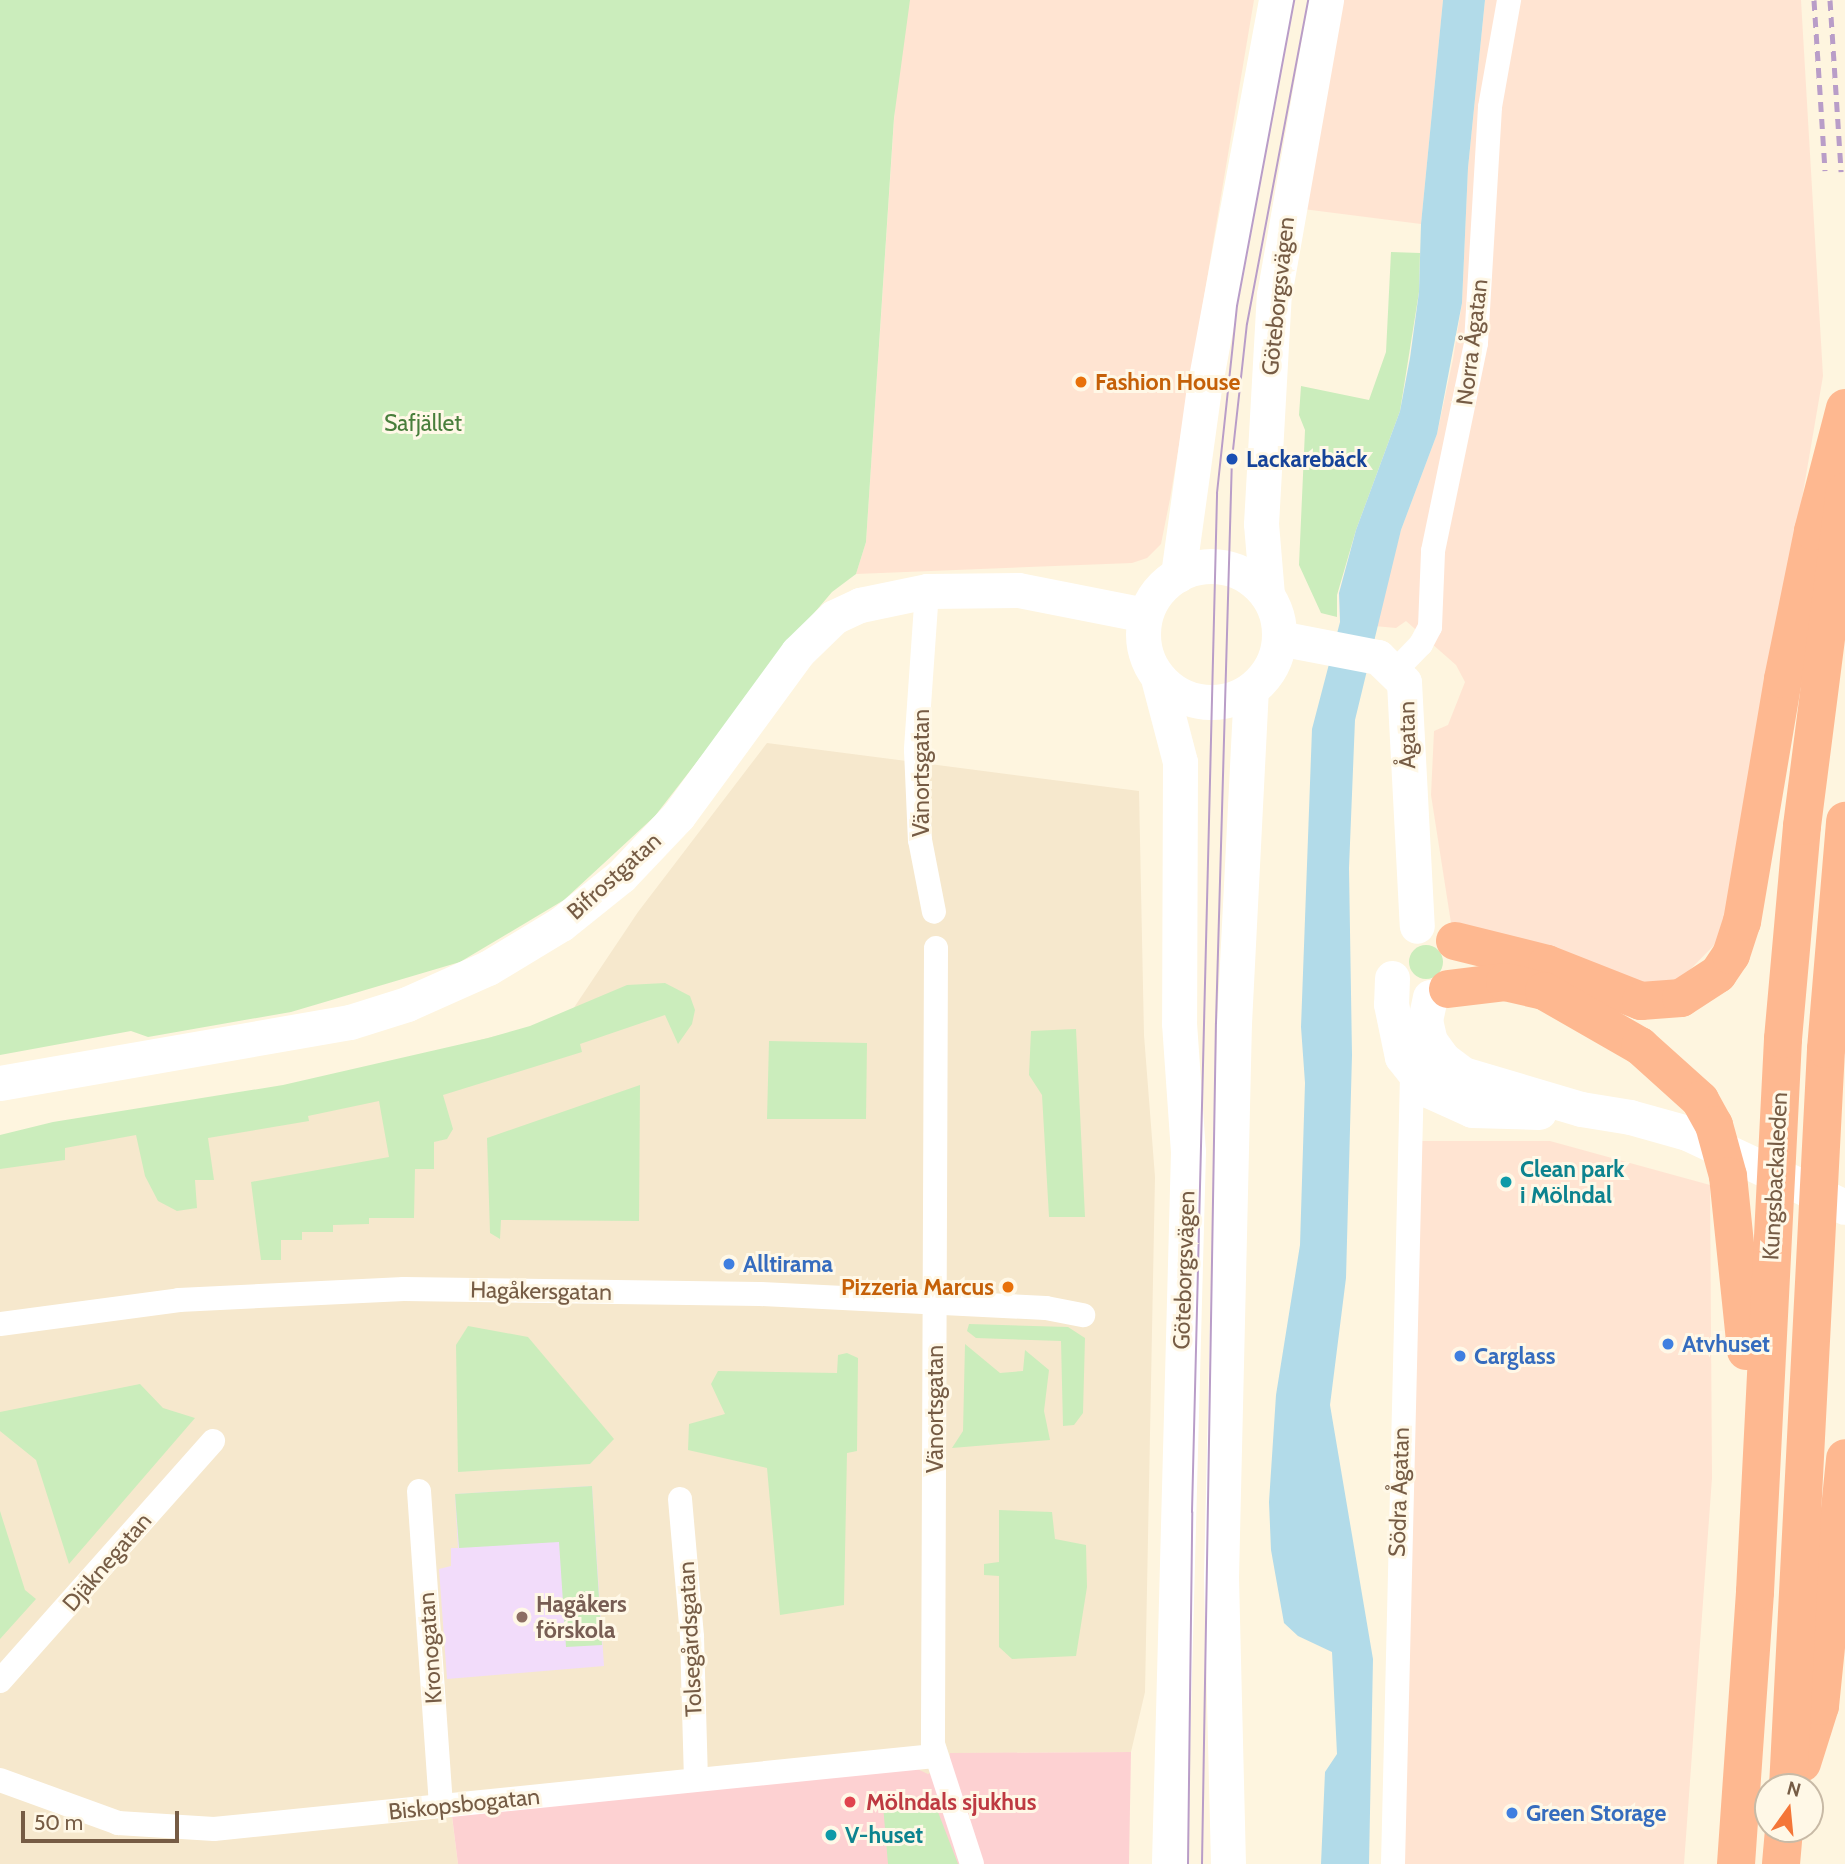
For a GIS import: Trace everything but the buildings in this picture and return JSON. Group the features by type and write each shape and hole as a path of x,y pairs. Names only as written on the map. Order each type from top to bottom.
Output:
{"highway":[{"path":"1455,941 1547,964 1641,1001 1681,999 1718,974 1731,955 1742,922 1783,679 1813,531 1845,408"},
{"name":"Kungsbackaleden","path":"1736,1864 1755,1592 1783,1039 1802,826 1845,492"},
{"name":"Kungsbackaleden","path":"1791,1773 1826,1049 1845,821"},
{"path":"1439,993 1473,984 1523,984 1572,1003 1672,1071 1700,1100 1714,1125 1734,1218 1746,1346 1755,1592"},
{"path":"1795,1773 1820,1706 1845,1458"},
{"path":"1781,1864 1783,1843"}],"main road":[{"path":"1178,575 1203,394 1276,0"},
{"name":"Göteborgsvägen","path":"1279,638 1276,613 1267,595 1261,524 1274,295 1326,0"},
{"path":"1145,615 1154,596 1178,575 1205,566 1228,568 1246,576 1267,595"},
{"name":"Bifrostgatan","path":"0,1083 350,1022 407,1004 488,968 592,902 643,854 678,816 818,631 860,604 927,591 1029,591 1145,615"},
{"name":"Göteborgsvägen","path":"1145,615 1143,644 1158,678 1180,762 1179,1023 1188,1151 1169,1864"},
{"path":"1158,678 1177,694 1199,702 1223,701 1251,690 1273,664 1279,638 1323,646 1387,663"},
{"name":"Ågatan","path":"1387,663 1407,691 1408,813 1417,926"},
{"name":"Göteborgsvägen","path":"1228,1864 1222,1734 1221,1550 1234,1023 1251,690"},
{"path":"1539,1105 1490,1085 1443,1059 1430,1041 1425,1020 1439,993 1461,967 1455,941 1438,928 1417,926 1393,944 1389,958 1395,1034 1412,1073 1449,1103 1472,1110 1539,1105 1630,1116 1687,1133 1741,1154 1845,1207"},
{"path":"1392,978 1409,994 1439,993"}],"street":[{"name":"Norra Ågatan","path":"1387,663 1421,644 1431,622 1433,551 1476,343 1490,107 1509,0"},
{"name":"Vänortsgatan","path":"927,591 916,750 920,839 934,912"},
{"name":"Vänortsgatan","path":"936,948 934,1756 972,1864"},
{"name":"Södra Ågatan","path":"1393,1864 1403,1331 1413,1121 1408,1106 1412,1073"},
{"path":"1413,1121 1449,1103"},
{"name":"Hagåkersgatan","path":"0,1324 179,1300 345,1290 701,1293 1046,1308 1083,1315"},
{"name":"Djäknegatan","path":"0,1681 213,1441"},
{"name":"Kronogatan","path":"419,1491 441,1804"},
{"name":"Tolsegårdsgatan","path":"680,1499 692,1637 696,1779"},
{"name":"Biskopsbogatan","path":"0,1780 106,1819 154,1828 214,1829 934,1756"}],"shaded area":[{"path":"902,0 1254,0 1170,499 1161,544 1147,558 1132,563 856,574 866,542"},
{"path":"1338,0 1443,0 1421,224 1303,209"},
{"path":"1485,0 1801,0 1823,376 1728,931 1671,989 1592,970 1451,923 1431,795 1434,731 1448,725 1465,682 1456,665 1406,621 1396,628 1374,626 1401,530 1437,434 1453,359 1462,303 1468,168"},
{"path":"767,743 1139,791 1144,1035 1155,1177 1145,1692 1131,1752 951,1753 951,1765 928,1775 452,1817 458,1864 0,1864 0,1161 567,1018 638,912"},
{"path":"1401,1141 1550,1141 1710,1185 1712,1478 1684,1864 1382,1864"},
{"name":"Hagåkers förskola","path":"592,1486 604,1666 447,1679 439,1569 451,1566 451,1548 458,1548 455,1494"},
{"name":"Mölndals sjukhus","path":"1131,1752 1129,1864 458,1864 452,1816 915,1768 928,1774 950,1765 950,1753"}],"green space":[{"name":"Safjället","path":"0,0 910,0 894,118 866,542 856,574 832,592 793,638 655,816 564,900 460,962 291,1012 148,1037 131,1031 0,1055"},
{"path":"1391,252 1420,253 1419,292 1400,411 1356,530 1337,595 1337,617 1321,613 1299,565 1305,430 1299,415 1301,386 1369,400 1386,352"},
{"path":"1426,945 1438,950 1443,962 1438,974 1426,979 1414,974 1409,962 1414,950"},
{"path":"665,983 690,996 695,1010 692,1024 678,1044 665,1015 580,1044 582,1052 443,1095 453,1129 447,1139 434,1142 434,1169 415,1169 414,1218 369,1218 369,1224 333,1225 333,1232 302,1232 302,1240 281,1240 281,1260 261,1260 251,1182 389,1157 379,1101 308,1116 309,1121 208,1138 214,1180 195,1180 197,1208 177,1211 158,1201 145,1176 136,1135 65,1148 65,1160 0,1169 0,1135 53,1122 283,1085 530,1026 627,985"},
{"path":"1076,1029 1085,1217 1049,1217 1042,1095 1029,1075 1031,1031"},
{"path":"769,1041 867,1043 866,1119 767,1119"},
{"path":"640,1085 639,1221 501,1220 500,1239 490,1233 487,1138"},
{"path":"969,1324 1068,1327 1085,1338 1083,1413 1074,1425 1063,1426 1061,1341 976,1338 967,1331"},
{"path":"468,1326 528,1337 614,1439 590,1464 458,1472 456,1345"},
{"path":"965,1344 1000,1373 1023,1371 1025,1350 1049,1370 1044,1411 1050,1440 952,1448 963,1431"},
{"path":"847,1353 858,1358 857,1451 847,1453 844,1605 780,1615 767,1468 688,1450 689,1424 725,1414 711,1384 718,1371 837,1373 838,1355"},
{"path":"140,1384 163,1408 195,1418 69,1564 36,1460 0,1431 0,1412"},
{"path":"592,1486 602,1645 566,1647 559,1542 459,1548 455,1494"},
{"path":"999,1510 1052,1512 1055,1539 1086,1545 1087,1587 1076,1656 1012,1659 999,1647 999,1576 984,1575 984,1564 999,1562"},
{"path":"0,1511 25,1590 36,1599 0,1639"},
{"path":"933,1799 958,1864 888,1864 883,1805"}],"water":[{"path":"1443,0 1485,0 1468,168 1462,303 1437,434 1401,530 1355,720 1349,868 1352,1055 1346,1278 1330,1405 1373,1659 1369,1864 1321,1864 1325,1772 1337,1754 1332,1652 1298,1636 1284,1623 1271,1550 1269,1502 1276,1395 1300,1245 1305,1083 1301,1027 1312,729 1340,622 1339,593 1356,530 1400,411 1410,358 1419,292 1421,224"}],"tram line":[{"path":"1188,1864 1192,1512 1217,493 1237,306 1294,0"},
{"path":"1202,1864 1216,1023 1232,459 1247,324 1308,0"}],"railway":[{"path":"1814,0 1825,171"},
{"path":"1830,0 1841,172"}],"place":[{"name":"Fashion House","path":"1081,382"},
{"name":"Lackarebäck","path":"1232,459"},
{"name":"Clean park i Mölndal","path":"1506,1182"},
{"name":"Alltirama","path":"729,1264"},
{"name":"Pizzeria Marcus","path":"1008,1287"},
{"name":"Atvhuset","path":"1668,1344"},
{"name":"Carglass","path":"1460,1356"},
{"name":"Hagåkers förskola","path":"522,1617"},
{"name":"Mölndals sjukhus","path":"850,1802"},
{"name":"Green Storage","path":"1512,1813"},
{"name":"V-huset","path":"831,1835"}]}
